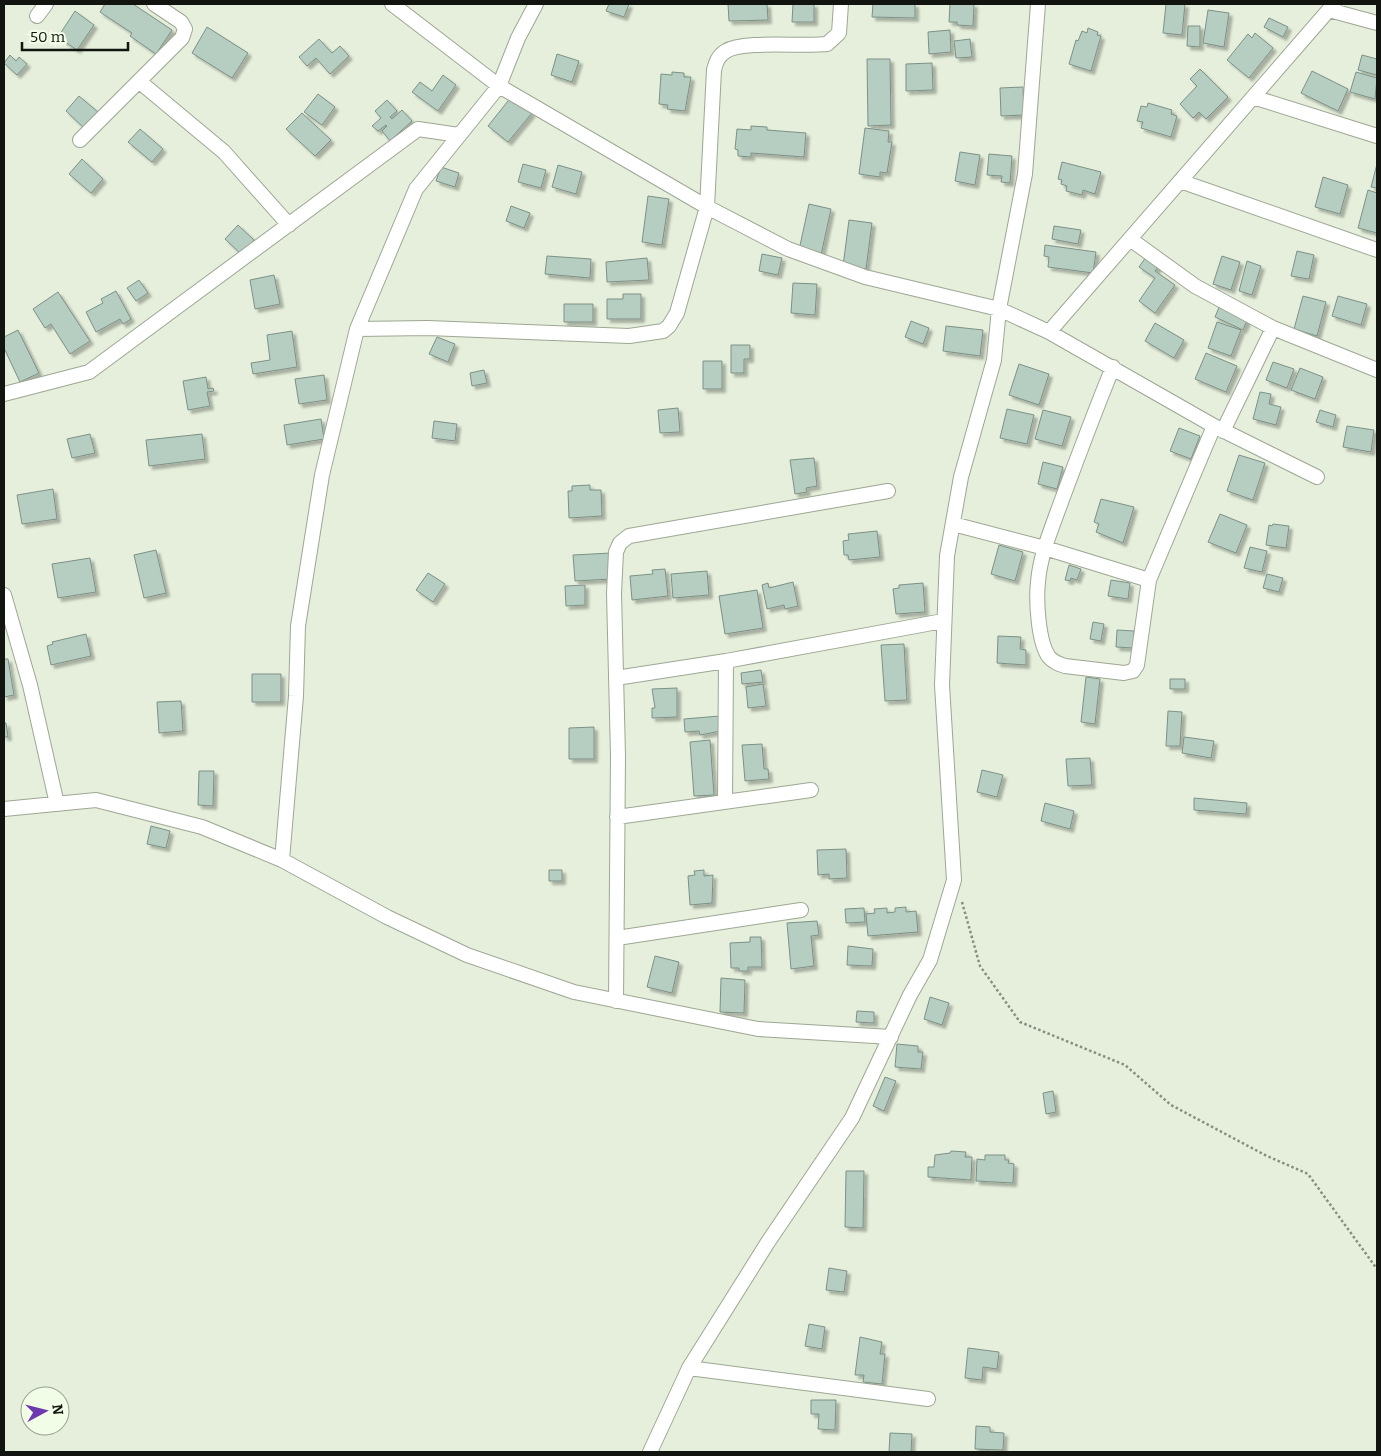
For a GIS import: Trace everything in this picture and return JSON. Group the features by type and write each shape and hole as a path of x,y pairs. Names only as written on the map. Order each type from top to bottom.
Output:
{"street":[{"path":"37,16 46,4"},
{"path":"80,140 182,38 185,29 181,22 154,4"},
{"path":"392,4 499,86 707,207 788,249 865,277 999,309 1049,332 1112,366 1218,428 1317,477"},
{"path":"282,860 296,696 298,626 322,474 357,329 416,189 499,86 518,38 536,4"},
{"path":"357,329 428,328 629,336 663,331 669,326 677,313 707,207 716,59 723,52 738,47 827,44 839,33 841,4"},
{"path":"650,1452 689,1368 768,1242 852,1118 910,995 930,960 954,880 942,685 947,556 960,477 994,360 999,309 1025,174 1038,4"},
{"path":"1049,332 1331,7 1377,23"},
{"path":"140,82 224,152 289,225"},
{"path":"1253,96 1377,136"},
{"path":"4,394 89,372 418,129 459,135"},
{"path":"1180,181 1377,250"},
{"path":"1130,239 1195,286 1273,328 1377,370"},
{"path":"1112,366 1045,548 1038,581 1038,611 1048,656 1056,663 1065,666 1124,673 1133,671 1137,665 1149,580 1218,428 1273,328"},
{"path":"616,1000 617,816 614,593 616,552 620,543 629,536 888,490"},
{"path":"953,524 1045,548 1149,580"},
{"path":"4,595 30,685 57,804"},
{"path":"616,678 726,661 943,621"},
{"path":"725,802 726,661"},
{"path":"617,816 811,790"},
{"path":"4,809 96,800 202,827 282,860 387,917 467,955 574,992 758,1029 891,1037"},
{"path":"617,938 800,910"},
{"path":"689,1368 928,1399"}],"path":[{"path":"954,880 980,966 1020,1022 1125,1065 1171,1106 1265,1155 1308,1174 1377,1269"}],"building":[{"path":"105,4 133,4 172,30 156,54 130,36 132,33 100,12"},
{"path":"609,4 629,4 624,17 606,11"},
{"path":"728,4 767,4 768,20 729,21"},
{"path":"793,4 814,4 814,22 792,22"},
{"path":"873,4 915,4 915,18 872,17"},
{"path":"950,4 974,4 973,26 957,25 957,22 949,22"},
{"path":"1166,4 1185,4 1182,35 1163,33"},
{"path":"1208,10 1229,13 1224,47 1203,43"},
{"path":"75,11 94,25 77,50 58,37"},
{"path":"1269,18 1288,27 1283,37 1264,27"},
{"path":"1188,26 1200,26 1200,47 1187,46"},
{"path":"207,27 248,53 232,78 192,53"},
{"path":"1088,28 1098,32 1097,35 1101,36 1091,71 1069,64 1076,40 1078,41 1082,31 1087,33"},
{"path":"950,30 951,52 929,54 928,32"},
{"path":"1255,33 1273,48 1249,78 1227,60 1248,34 1252,38"},
{"path":"319,39 332,53 340,46 349,56 330,74 316,58 307,66 299,57"},
{"path":"970,39 972,57 956,58 954,41"},
{"path":"557,54 579,61 572,82 551,75"},
{"path":"10,55 16,61 19,57 27,64 17,75 4,63"},
{"path":"1362,55 1377,59 1377,75 1358,70"},
{"path":"867,59 890,59 891,125 868,126"},
{"path":"932,63 933,90 906,91 906,64"},
{"path":"1200,69 1228,97 1206,119 1199,112 1193,118 1180,104 1197,86 1190,79"},
{"path":"1312,71 1348,89 1338,111 1301,93"},
{"path":"672,72 684,73 684,77 691,77 685,111 667,109 668,105 659,104 661,74 672,75"},
{"path":"1356,72 1377,78 1375,99 1350,92"},
{"path":"443,75 456,85 438,111 412,92 420,82 432,91"},
{"path":"1023,87 1024,115 1001,116 1000,88"},
{"path":"318,94 335,107 322,125 304,112"},
{"path":"79,96 98,112 84,128 66,111"},
{"path":"512,96 532,113 508,142 488,126"},
{"path":"387,100 397,111 390,117 392,119 402,110 412,121 390,141 382,131 386,125 378,131 372,126 381,118 375,111"},
{"path":"1148,103 1172,110 1171,114 1177,116 1171,137 1141,128 1143,122 1137,121 1141,106 1147,107"},
{"path":"302,113 331,140 315,156 286,129"},
{"path":"751,126 767,127 767,130 806,133 804,157 751,153 751,157 738,156 738,150 735,149 737,129 751,130"},
{"path":"865,128 889,131 888,142 892,142 887,173 880,172 880,177 859,174"},
{"path":"140,129 163,149 152,162 128,142"},
{"path":"960,152 980,155 975,185 955,181"},
{"path":"989,154 1012,156 1010,183 1001,182 1002,176 987,175"},
{"path":"82,159 103,179 91,193 69,174"},
{"path":"1062,162 1101,172 1095,194 1083,190 1082,195 1066,191 1067,186 1061,184 1062,180 1058,179"},
{"path":"523,164 546,170 541,188 518,182"},
{"path":"1377,164 1377,188 1371,187"},
{"path":"558,165 582,172 576,194 552,187"},
{"path":"441,167 459,173 455,187 436,181"},
{"path":"1323,177 1348,185 1340,214 1315,207"},
{"path":"1368,190 1377,193 1377,233 1358,228"},
{"path":"648,196 669,199 662,245 642,242"},
{"path":"809,204 831,209 821,255 799,250"},
{"path":"511,206 530,213 524,228 506,221"},
{"path":"849,220 872,223 866,269 843,266"},
{"path":"238,225 254,240 241,254 225,239"},
{"path":"1054,226 1081,230 1078,244 1052,239"},
{"path":"1045,245 1096,252 1093,273 1048,267 1049,257 1044,256"},
{"path":"1297,251 1314,255 1309,279 1291,276"},
{"path":"762,254 782,258 778,275 759,271"},
{"path":"547,256 591,259 590,278 545,274"},
{"path":"1222,256 1240,262 1231,290 1213,284"},
{"path":"1146,257 1159,266 1155,271 1175,285 1155,313 1139,301 1155,278 1139,267"},
{"path":"647,258 649,280 607,282 606,262"},
{"path":"1247,261 1261,266 1252,295 1239,291"},
{"path":"274,275 280,304 255,309 250,280"},
{"path":"139,280 148,293 136,301 127,288"},
{"path":"793,283 817,284 815,315 791,313"},
{"path":"116,291 131,319 123,324 120,319 96,332 86,312 103,303 101,299"},
{"path":"58,292 90,341 70,354 51,324 45,328 33,309"},
{"path":"623,294 641,294 641,319 607,319 607,299 623,299"},
{"path":"1303,296 1326,302 1317,336 1294,329"},
{"path":"1338,296 1367,304 1361,325 1332,316"},
{"path":"564,304 593,304 593,322 564,322"},
{"path":"1220,305 1248,318 1243,330 1215,317"},
{"path":"911,321 929,328 923,344 905,337"},
{"path":"1217,322 1241,330 1231,356 1208,348"},
{"path":"1155,323 1184,340 1174,358 1145,341"},
{"path":"946,326 983,330 980,356 943,351"},
{"path":"18,330 39,373 20,382 4,348 4,337"},
{"path":"292,331 297,367 253,374 251,363 270,360 267,335"},
{"path":"437,337 455,344 448,362 429,354"},
{"path":"731,345 750,345 750,359 744,359 744,373 731,373"},
{"path":"1206,353 1237,366 1226,392 1195,379"},
{"path":"703,361 722,361 722,389 703,389"},
{"path":"1273,362 1294,369 1287,388 1266,380"},
{"path":"1019,364 1049,374 1039,405 1009,395"},
{"path":"1300,368 1323,377 1315,399 1291,390"},
{"path":"484,370 487,383 472,386 470,373"},
{"path":"324,375 327,400 299,404 295,379"},
{"path":"206,377 208,389 213,388 214,391 207,392 210,406 188,410 183,381"},
{"path":"1260,392 1271,394 1269,404 1281,407 1276,425 1253,419"},
{"path":"678,408 680,432 660,433 658,410"},
{"path":"1007,409 1034,415 1027,444 1000,438"},
{"path":"1043,410 1071,417 1062,446 1035,439"},
{"path":"1320,410 1336,415 1333,427 1316,422"},
{"path":"321,419 324,439 287,445 284,425"},
{"path":"434,421 457,424 455,441 432,438"},
{"path":"1347,426 1374,430 1371,452 1343,447"},
{"path":"1179,428 1200,436 1191,459 1170,451"},
{"path":"90,434 95,453 72,458 67,439"},
{"path":"202,434 205,459 149,466 146,440"},
{"path":"1239,455 1265,463 1253,500 1227,491"},
{"path":"814,458 817,486 806,488 807,492 795,494 790,460"},
{"path":"1043,462 1063,467 1057,489 1038,484"},
{"path":"590,485 590,490 601,490 602,516 569,518 568,491 572,491 572,486"},
{"path":"53,489 57,519 22,524 17,495"},
{"path":"1101,499 1134,507 1123,543 1096,532 1099,524 1094,522"},
{"path":"1220,514 1247,525 1236,553 1208,542"},
{"path":"1273,524 1289,526 1286,548 1266,545 1269,525 1272,526"},
{"path":"877,531 880,557 849,560 848,555 844,555 843,541 849,540 848,534"},
{"path":"999,545 1023,552 1015,581 991,574"},
{"path":"1250,547 1267,551 1262,572 1244,568"},
{"path":"156,550 166,593 144,598 134,555"},
{"path":"611,553 612,579 575,581 573,555"},
{"path":"90,558 96,592 58,598 52,564"},
{"path":"1069,565 1081,569 1077,580 1071,578 1070,581 1065,580"},
{"path":"665,569 668,596 632,600 630,576 653,574 652,570"},
{"path":"707,571 709,595 673,598 671,574"},
{"path":"428,573 445,584 433,602 416,590"},
{"path":"1267,574 1283,578 1279,592 1263,588"},
{"path":"1111,580 1130,583 1128,599 1108,596"},
{"path":"793,582 798,606 785,609 784,605 767,609 762,585 768,583 769,588"},
{"path":"923,583 925,612 896,614 893,589 899,588 899,585"},
{"path":"585,585 585,605 566,606 565,586"},
{"path":"757,590 763,628 725,634 719,596"},
{"path":"1093,622 1104,624 1101,641 1090,639"},
{"path":"1117,630 1134,631 1133,648 1116,647"},
{"path":"86,634 91,656 51,665 47,646 53,644 52,642"},
{"path":"998,636 1021,637 1020,649 1026,650 1026,665 997,663"},
{"path":"904,644 907,700 885,701 881,645"},
{"path":"4,659 8,659 14,695 4,697"},
{"path":"761,670 763,682 742,684 741,673"},
{"path":"252,674 281,674 281,702 252,702"},
{"path":"1086,677 1100,679 1095,724 1081,722"},
{"path":"1170,679 1185,679 1185,689 1170,689"},
{"path":"763,684 766,706 748,708 746,687"},
{"path":"677,688 677,717 652,718 652,708 655,708 652,689"},
{"path":"181,701 183,731 159,733 157,702"},
{"path":"1168,711 1182,712 1180,746 1166,746"},
{"path":"720,716 721,731 700,735 699,731 685,732 684,719"},
{"path":"4,723 6,723 8,737 4,737"},
{"path":"594,727 594,759 569,759 569,728"},
{"path":"1184,737 1214,741 1211,758 1182,753"},
{"path":"710,740 714,795 694,796 690,742"},
{"path":"762,744 764,769 768,769 769,779 745,781 742,745"},
{"path":"1090,758 1092,785 1068,786 1066,759"},
{"path":"982,770 1003,775 997,797 977,792"},
{"path":"199,771 214,771 213,806 198,805"},
{"path":"1194,798 1247,803 1246,814 1194,810"},
{"path":"1045,803 1074,811 1070,829 1041,821"},
{"path":"151,826 170,831 166,848 147,844"},
{"path":"846,849 847,878 829,879 829,874 818,875 817,850"},
{"path":"549,870 562,870 562,881 549,881"},
{"path":"704,870 704,876 713,875 712,903 690,905 688,876 695,875 694,871"},
{"path":"906,907 906,912 916,911 918,932 868,936 866,914 875,913 874,909 887,908 887,913 895,912 895,908"},
{"path":"864,908 865,922 846,923 845,909"},
{"path":"817,921 819,935 811,936 814,966 791,969 787,923"},
{"path":"750,937 761,937 762,967 748,967 748,971 739,971 739,968 731,968 730,943 750,942"},
{"path":"848,946 873,949 872,966 847,965"},
{"path":"655,956 679,962 672,993 647,987"},
{"path":"721,978 745,980 744,1013 720,1012"},
{"path":"930,997 949,1003 942,1025 924,1019"},
{"path":"857,1011 874,1012 874,1023 856,1022"},
{"path":"897,1044 918,1046 918,1052 923,1052 921,1069 895,1067"},
{"path":"885,1077 896,1081 884,1111 873,1106"},
{"path":"1053,1091 1056,1112 1046,1114 1043,1093"},
{"path":"951,1151 966,1152 965,1157 972,1157 971,1180 928,1177 928,1167 934,1167 935,1155 950,1153"},
{"path":"985,1155 1005,1155 1005,1160 1009,1160 1008,1163 1014,1164 1013,1183 976,1181 977,1159 985,1160"},
{"path":"846,1171 864,1171 863,1228 845,1227"},
{"path":"829,1268 847,1271 844,1292 826,1290"},
{"path":"809,1324 825,1327 822,1349 805,1346"},
{"path":"860,1337 882,1342 880,1354 885,1354 882,1384 863,1382 864,1375 855,1375"},
{"path":"968,1348 999,1352 997,1369 983,1367 982,1380 965,1378"},
{"path":"811,1400 836,1400 835,1430 818,1429 819,1414 811,1414"},
{"path":"976,1426 990,1427 990,1432 1004,1433 1003,1450 975,1449"},
{"path":"890,1433 912,1434 911,1452 889,1452"}]}
